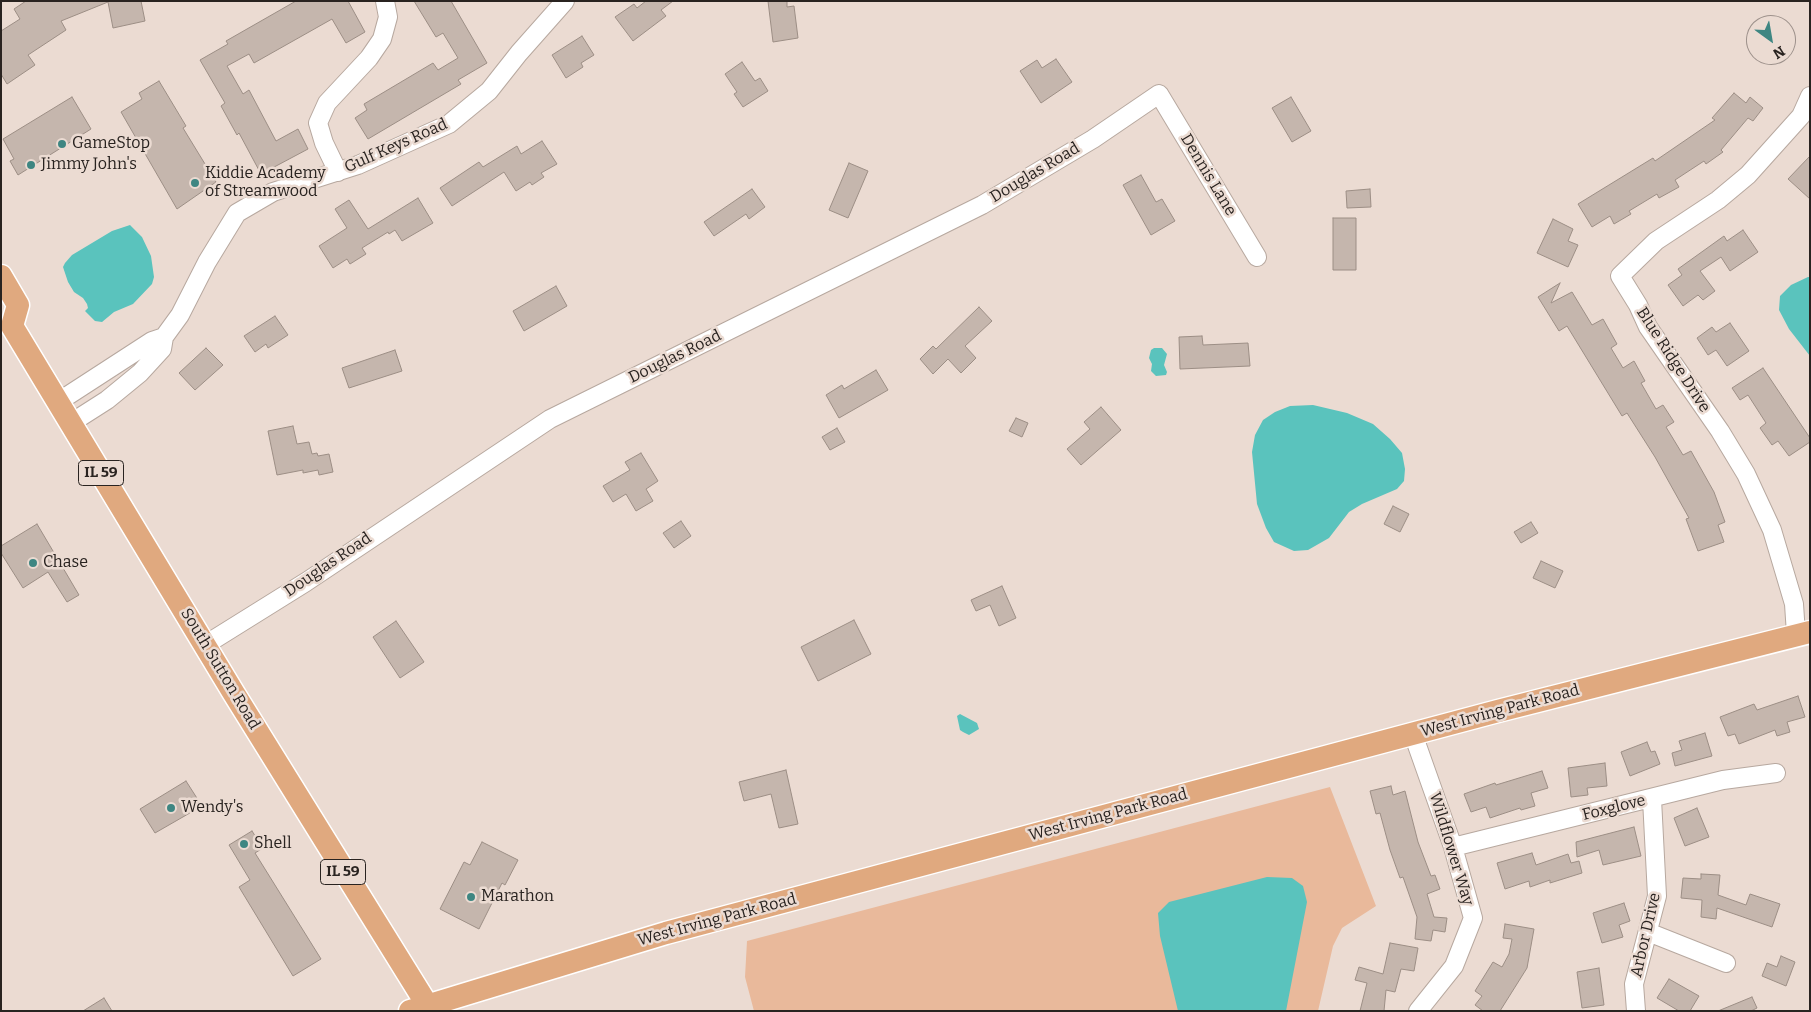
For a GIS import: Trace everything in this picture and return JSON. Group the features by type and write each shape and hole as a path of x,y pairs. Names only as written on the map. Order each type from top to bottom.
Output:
{"main road":[{"name":"South Sutton Road","path":"1,276 18,305 7,325 71,423 423,1009"},
{"name":"West Irving Park Road","path":"423,1009 666,933 1498,711 1803,633"}],"street":[{"path":"338,172 324,143 318,123 328,103 369,58 382,39 388,17 385,1"},
{"name":"Gulf Keys Road","path":"71,423 108,400 140,374 162,349 164,337 180,315 236,212 273,192 358,165 450,124 489,91 519,53 565,1"},
{"name":"Dennis Lane","path":"1159,94 1257,257"},
{"name":"Douglas Road","path":"205,645 306,582 550,419 982,205 1093,139 1159,94"},
{"name":"Blue Ridge Drive","path":"1803,633 1772,530 1746,474 1720,431 1648,327 1638,305 1620,276 1656,241 1718,200 1748,175 1806,119 1810,96"},
{"name":"Gulf Keys Road","path":"58,402 152,341 164,337"},
{"name":"Wildflower Way","path":"1413,734 1453,847 1473,918 1454,966 1418,1011"},
{"name":"Foxglove","path":"1453,847 1723,780 1776,772"},
{"name":"Arbor Drive","path":"1636,1011 1634,984 1657,896 1652,798"},
{"path":"1648,932 1726,963"}],"shaded area":[{"path":"1330,787 1376,906 1342,928 1333,946 1318,1011 754,1011 745,977 747,941"}],"water":[{"path":"130,225 142,237 151,256 154,277 152,284 133,304 114,312 102,322 95,321 85,311 88,308 87,304 83,298 74,292 63,267 72,255 112,231"},
{"path":"1810,277 1810,356 1789,329 1779,310 1780,296 1791,285"},
{"path":"1162,348 1167,354 1164,365 1167,372 1166,375 1156,376 1151,371 1152,364 1149,358 1151,350"},
{"path":"1313,405 1347,413 1373,424 1402,453 1405,469 1404,481 1397,489 1362,504 1349,512 1329,538 1308,550 1294,551 1274,542 1266,528 1257,504 1252,452 1255,435 1263,420 1275,412 1290,406"},
{"path":"960,714 977,723 979,729 969,735 960,730 957,716"},
{"path":"1267,877 1292,878 1303,886 1307,902 1286,1011 1178,1011 1160,936 1158,913 1169,902"}],"building":[{"path":"26,1 141,1 145,21 113,28 108,2 61,21 66,30 28,55 35,65 7,84 1,74 1,31 20,19 14,9"},
{"path":"296,1 348,1 365,32 346,43 332,19 254,63 249,54 227,66 243,94 249,90 276,141 298,129 308,149 261,174 239,133 237,135 221,106 225,103 200,60 228,44 226,41"},
{"path":"414,1 451,1 487,63 458,80 461,84 368,139 355,118 367,110 364,104 433,63 438,70 458,58 443,33 436,37"},
{"path":"646,1 673,1 661,10 666,16 633,41 615,17 634,4 637,8"},
{"path":"768,1 787,1 787,7 794,6 798,38 773,42"},
{"path":"582,36 594,55 581,63 583,67 566,78 552,55"},
{"path":"1056,59 1072,82 1041,103 1020,71 1037,60 1042,68"},
{"path":"742,62 755,81 760,78 768,91 743,107 734,94 737,92 725,74"},
{"path":"159,81 186,126 183,128 216,182 177,209 121,112 142,99 139,93"},
{"path":"1734,93 1746,103 1750,97 1763,108 1753,121 1748,118 1721,150 1723,152 1706,164 1704,161 1675,180 1679,187 1659,198 1657,194 1629,211 1631,214 1614,224 1610,216 1592,227 1578,204 1653,158 1655,161 1715,120 1712,118"},
{"path":"72,97 91,129 18,175 10,161 14,159 3,139"},
{"path":"1291,97 1311,131 1292,142 1272,108"},
{"path":"542,141 557,164 541,173 544,177 532,185 530,182 516,191 504,172 452,206 440,188 479,162 483,167 517,146 521,154"},
{"path":"1810,156 1810,199 1788,179"},
{"path":"849,163 868,171 848,218 829,210"},
{"path":"1141,175 1156,202 1162,199 1175,221 1151,235 1123,185"},
{"path":"752,189 765,207 749,219 746,214 714,236 704,222"},
{"path":"1370,189 1371,207 1347,208 1346,191"},
{"path":"418,198 433,223 402,241 395,230 389,234 388,232 362,248 366,254 350,264 347,259 333,268 319,246 347,228 335,209 349,200 368,229"},
{"path":"1333,218 1356,218 1356,270 1333,270"},
{"path":"1553,219 1573,229 1568,241 1578,245 1568,267 1537,253"},
{"path":"1743,230 1758,252 1730,271 1721,257 1700,271 1715,291 1703,300 1698,295 1683,306 1668,285 1682,275 1678,269 1724,236 1727,241"},
{"path":"1560,283 1551,303 1572,292 1592,325 1603,319 1617,344 1611,348 1623,368 1634,361 1645,381 1641,383 1656,409 1663,405 1674,422 1666,427 1683,455 1691,451 1714,492 1725,522 1718,525 1724,542 1698,551 1686,519 1689,518 1655,457 1627,413 1622,416 1567,326 1559,331 1538,297"},
{"path":"556,286 567,306 524,331 513,311"},
{"path":"979,307 992,321 965,346 976,358 961,373 948,359 933,374 920,359 933,346 936,349"},
{"path":"275,316 288,335 268,348 266,344 255,352 244,336"},
{"path":"1730,323 1749,351 1727,366 1716,350 1708,355 1697,338 1712,327 1716,332"},
{"path":"1202,336 1203,345 1248,343 1250,366 1180,369 1179,337"},
{"path":"206,348 223,365 195,390 179,373"},
{"path":"395,350 402,371 349,388 342,368"},
{"path":"1763,368 1810,438 1810,442 1789,456 1778,441 1772,445 1760,428 1766,423 1748,395 1740,400 1732,388"},
{"path":"876,370 888,390 839,418 826,395 842,385 844,389"},
{"path":"1101,407 1121,430 1081,465 1067,449 1090,429 1084,422"},
{"path":"1016,418 1028,423 1022,437 1009,431"},
{"path":"293,426 297,444 309,442 312,454 317,453 318,456 329,454 333,472 319,475 318,470 303,473 303,470 277,475 268,431"},
{"path":"837,428 845,442 830,450 822,437"},
{"path":"641,453 658,481 646,489 653,501 636,511 626,494 613,502 603,486 630,470 625,462"},
{"path":"1393,506 1409,514 1400,532 1384,524"},
{"path":"681,521 691,536 674,548 663,533"},
{"path":"1531,522 1538,533 1521,543 1514,532"},
{"name":"Chase","path":"37,524 79,595 67,602 48,572 23,588 1,553 1,546"},
{"path":"1541,561 1563,571 1555,588 1533,578"},
{"path":"1002,586 1016,618 999,626 990,605 976,611 971,600"},
{"path":"854,620 871,654 818,681 801,647"},
{"path":"396,621 424,662 400,678 373,637"},
{"path":"1798,696 1805,717 1787,722 1790,732 1777,736 1775,730 1739,744 1735,734 1728,736 1720,717 1754,704 1757,710"},
{"path":"1705,733 1712,756 1675,766 1672,753 1682,750 1679,741"},
{"path":"1647,742 1651,752 1655,751 1660,764 1630,776 1621,752"},
{"path":"1605,763 1607,786 1587,788 1588,795 1571,797 1568,768"},
{"path":"786,770 798,824 779,828 771,794 744,801 739,782"},
{"path":"1542,771 1548,788 1531,793 1535,806 1521,810 1520,808 1490,818 1486,807 1471,812 1464,794 1495,783 1496,785"},
{"name":"Wendy's","path":"186,781 202,806 155,833 140,809"},
{"path":"1391,786 1393,795 1405,791 1418,842 1431,876 1435,875 1440,889 1427,894 1434,917 1447,918 1445,932 1433,930 1431,941 1415,939 1417,917 1403,877 1400,878 1390,850 1380,813 1376,814 1370,791"},
{"path":"1697,808 1709,837 1685,846 1674,818"},
{"path":"1634,827 1641,856 1603,865 1599,850 1577,857 1576,842"},
{"name":"Shell","path":"252,831 263,848 255,853 321,959 293,976 239,887 250,880 229,845"},
{"name":"Marathon","path":"482,842 518,860 505,885 502,883 479,929 440,909 464,862 470,865"},
{"path":"1532,853 1536,865 1568,854 1571,863 1579,861 1582,873 1550,883 1550,880 1530,887 1529,881 1505,889 1497,863"},
{"path":"1701,874 1720,875 1718,895 1746,905 1750,894 1780,904 1772,927 1717,908 1716,919 1701,917 1702,900 1681,898 1683,878 1701,879"},
{"path":"1624,903 1630,921 1619,925 1623,937 1602,943 1593,913"},
{"path":"1505,924 1534,929 1527,968 1500,1011 1483,1011 1475,1005 1482,996 1475,991 1493,962 1502,967 1509,954 1512,939 1503,938"},
{"path":"1390,943 1418,948 1414,971 1401,969 1395,992 1386,990 1384,1011 1360,1011 1367,983 1355,980 1359,967 1383,974"},
{"path":"1781,956 1795,962 1786,986 1762,976 1767,963 1777,967"},
{"path":"1599,968 1604,1005 1582,1008 1577,972"},
{"path":"1669,979 1699,996 1690,1011 1679,1011 1657,998"},
{"path":"1752,997 1757,1008 1751,1011 1718,1011"},
{"path":"104,998 112,1011 83,1011"}],"place":[{"name":"GameStop","path":"62,144"},
{"name":"Jimmy John's","path":"31,165"},
{"name":"Kiddie Academy of Streamwood","path":"195,183"},
{"name":"Chase","path":"33,563"},
{"name":"Wendy's","path":"171,808"},
{"name":"Shell","path":"244,844"},
{"name":"Marathon","path":"471,897"}]}
